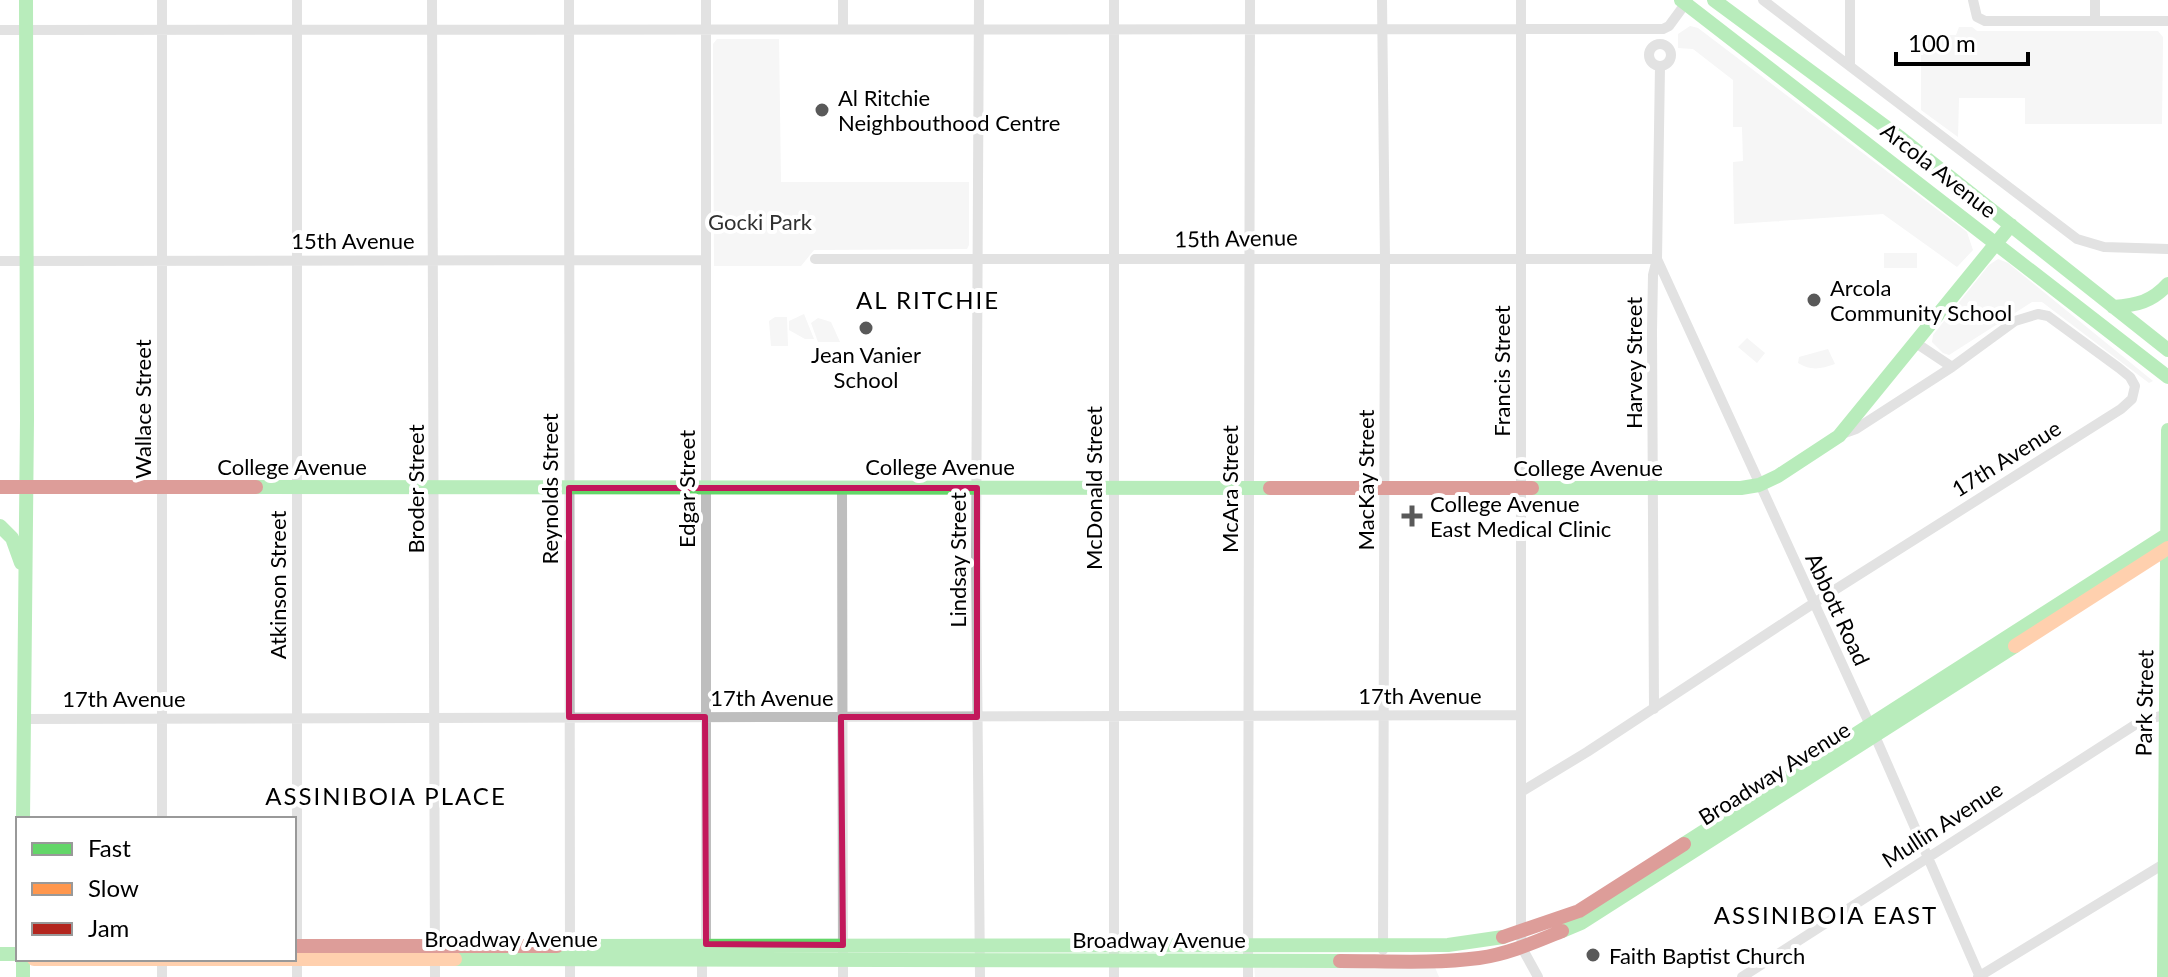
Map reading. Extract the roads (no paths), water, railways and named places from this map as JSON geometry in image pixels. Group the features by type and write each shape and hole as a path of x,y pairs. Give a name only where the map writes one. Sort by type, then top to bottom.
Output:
{"street":[{"path":"23,817 27,488 26,0"},
{"name":"Wallace Street","path":"162,0 162,817"},
{"name":"Atkinson Street","path":"297,0 297,977"},
{"name":"Broder Street","path":"432,0 435,977"},
{"name":"Reynolds Street","path":"569,0 570,977"},
{"name":"Edgar Street","path":"702,977 706,944 706,0"},
{"path":"843,0 843,28"},
{"name":"Lindsay Street","path":"979,0 977,717 980,977"},
{"name":"McDonald Street","path":"1114,0 1114,969"},
{"name":"McAra Street","path":"1248,977 1250,0"},
{"name":"MacKay Street","path":"1382,0 1385,259 1383,953"},
{"name":"Francis Street","path":"1521,0 1522,941"},
{"name":"Arcola Avenue","path":"1714,0 1902,139 2168,350"},
{"path":"1763,0 2077,239 2104,247 2168,249"},
{"path":"1850,0 1850,66"},
{"path":"2095,0 2095,21"},
{"path":"0,30 1663,29 1669,26 1685,1"},
{"name":"Arcola Avenue","path":"1685,1 2168,377"},
{"path":"1973,4 1977,17 1985,21 2168,21"},
{"name":"Harvey Street","path":"1654,709 1652,317 1653,275 1657,259 1660,66"},
{"name":"College Avenue","path":"1839,436 2011,225"},
{"name":"15th Avenue","path":"815,259 1657,259"},
{"name":"Abbott Road","path":"1657,259 1872,730 1979,977"},
{"name":"15th Avenue","path":"0,261 706,260"},
{"path":"2113,307 2142,305 2155,300 2168,284"},
{"name":"College Avenue","path":"0,487 1741,488 1759,485 1778,476 1839,436 1856,429 1952,367 2015,321 2038,314 2048,316 2095,351"},
{"path":"1916,343 1952,367"},
{"name":"17th Avenue","path":"1521,792 2121,409 2132,399 2135,386 2130,377 2095,351"},
{"name":"Park Street","path":"2164,977 2168,430"},
{"name":"College Avenue","path":"0,496 27,488"},
{"path":"842,488 843,977"},
{"path":"0,526 12,538 24,570"},
{"name":"Broadway Avenue","path":"296,950 435,953 570,952 706,944 1248,944 1480,958 1581,923 1872,730 2167,541"},
{"name":"Mullin Avenue","path":"1742,977 2141,721 2167,714"},
{"name":"17th Avenue","path":"23,719 1521,715"},
{"path":"1979,977 2166,862"},
{"path":"1522,941 1538,977"},
{"name":"Broadway Avenue","path":"570,952 702,961 980,961 1114,969 1383,953"}],"place":[{"name":"Al Ritchie Neighbouthood Centre","path":"822,110"},
{"name":"Arcola Community School","path":"1814,300"},
{"name":"Jean Vanier School","path":"866,328"},
{"name":"College Avenue East Medical Clinic","path":"1412,516"},
{"name":"Faith Baptist Church","path":"1593,955"}],"district":[{"name":"AL RITCHIE","path":"928,299"},
{"name":"ASSINIBOIA PLACE","path":"386,795"},
{"name":"ASSINIBOIA EAST","path":"1826,914"}],"park label":[{"name":"Gocki Park","path":"760,221"}]}
